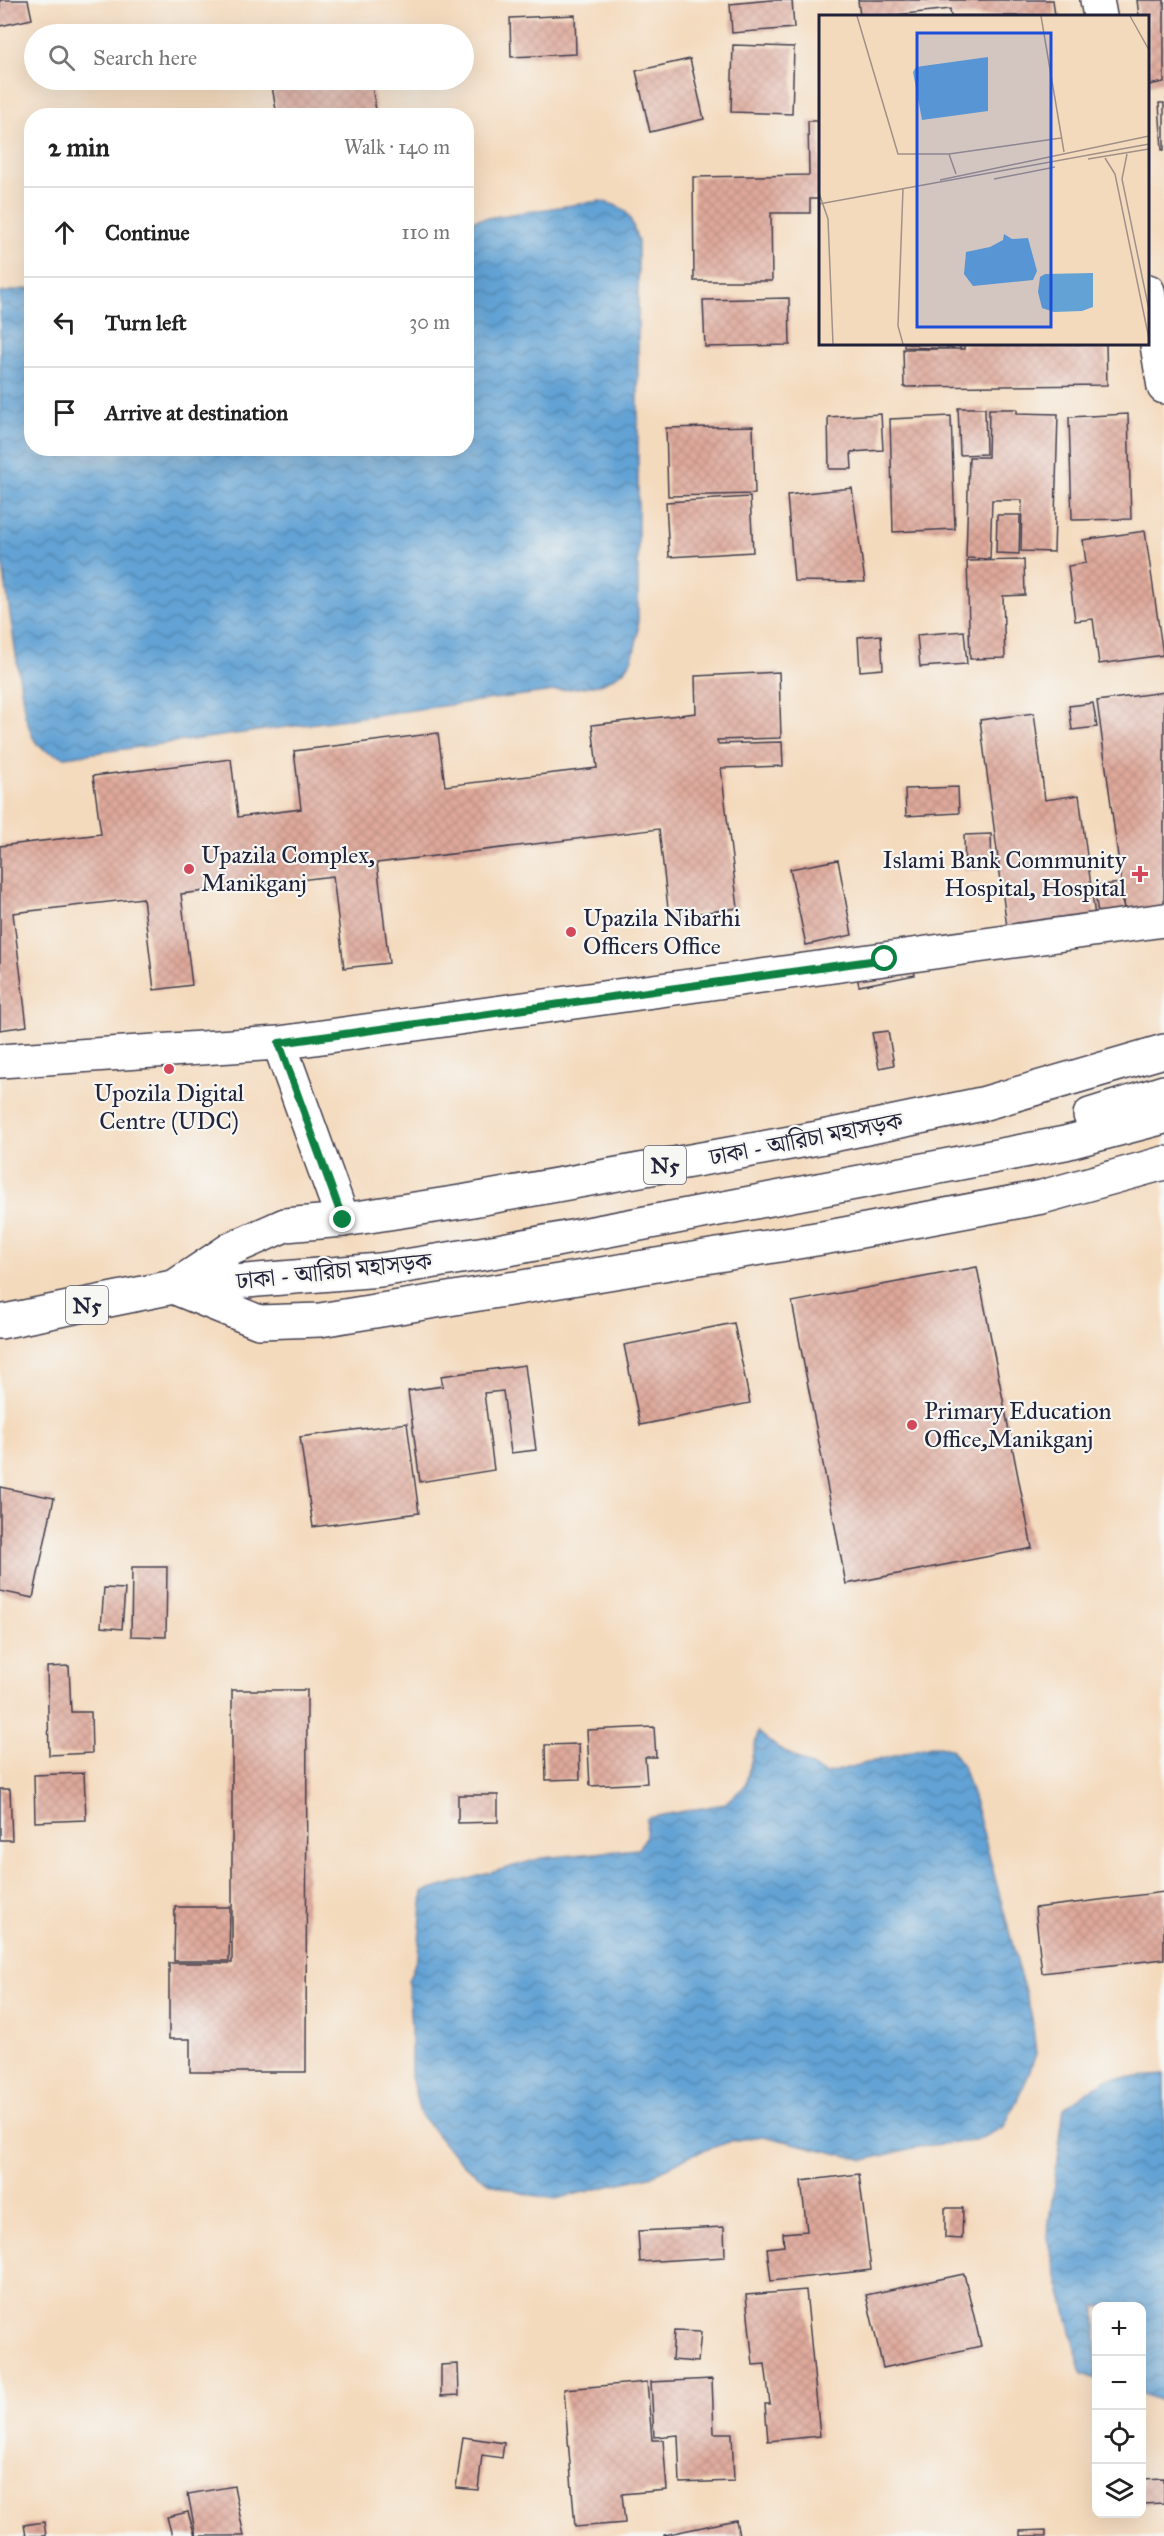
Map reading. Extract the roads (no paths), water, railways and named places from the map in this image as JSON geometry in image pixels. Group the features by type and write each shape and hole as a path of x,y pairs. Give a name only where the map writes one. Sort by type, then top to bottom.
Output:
{"main road":[{"path":"1097,0 1100,15"},
{"path":"1149,297 1164,387"},
{"path":"0,1062 279,1043 1164,920"},
{"path":"279,1043 343,1220"},
{"name":"ঢাকা - আরিচা মহাসড়ক","path":"173,1287 231,1249 285,1225 343,1220 467,1201 818,1138 982,1104 1164,1051"},
{"name":"N5","path":"962,1163 1057,1125 1164,1092"},
{"name":"ঢাকা - আরিচা মহাসড়ক","path":"0,1322 173,1287 380,1270 498,1251 1065,1143 1164,1118"},
{"name":"ঢাকা - আরিচা মহাসড়ক","path":"173,1287 259,1322 320,1320 834,1236 1019,1202 1164,1163"}],"water":[{"path":"599,201 622,209 627,213 633,225 638,242 638,633 631,661 623,672 598,685 65,757 41,748 31,733 25,715 0,547 0,293 24,289 24,456 474,456 474,220"},
{"path":"758,1732 777,1747 825,1774 931,1746 951,1749 963,1766 977,1810 1032,2018 1036,2054 1004,2127 975,2141 921,2146 865,2160 763,2136 731,2141 688,2156 654,2175 556,2199 526,2194 491,2184 466,2167 420,2114 411,2076 408,1981 418,1955 423,1892 542,1858 638,1849 646,1835 647,1818 724,1804 745,1786"},
{"path":"1164,2075 1164,2402 1146,2395 1146,2302 1092,2302 1092,2378 1082,2374 1047,2238 1064,2108 1107,2079"}],"place":[{"name":"Upazila Complex, Manikganj","path":"189,869"},
{"name":"Islami Bank Community Hospital, Hospital","path":"1140,874"},
{"name":"Upazila Nibarhi Officers Office","path":"571,932"},
{"name":"Upozila Digital Centre (UDC)","path":"169,1069"},
{"name":"Primary Education Office,Manikganj","path":"912,1425"}]}
